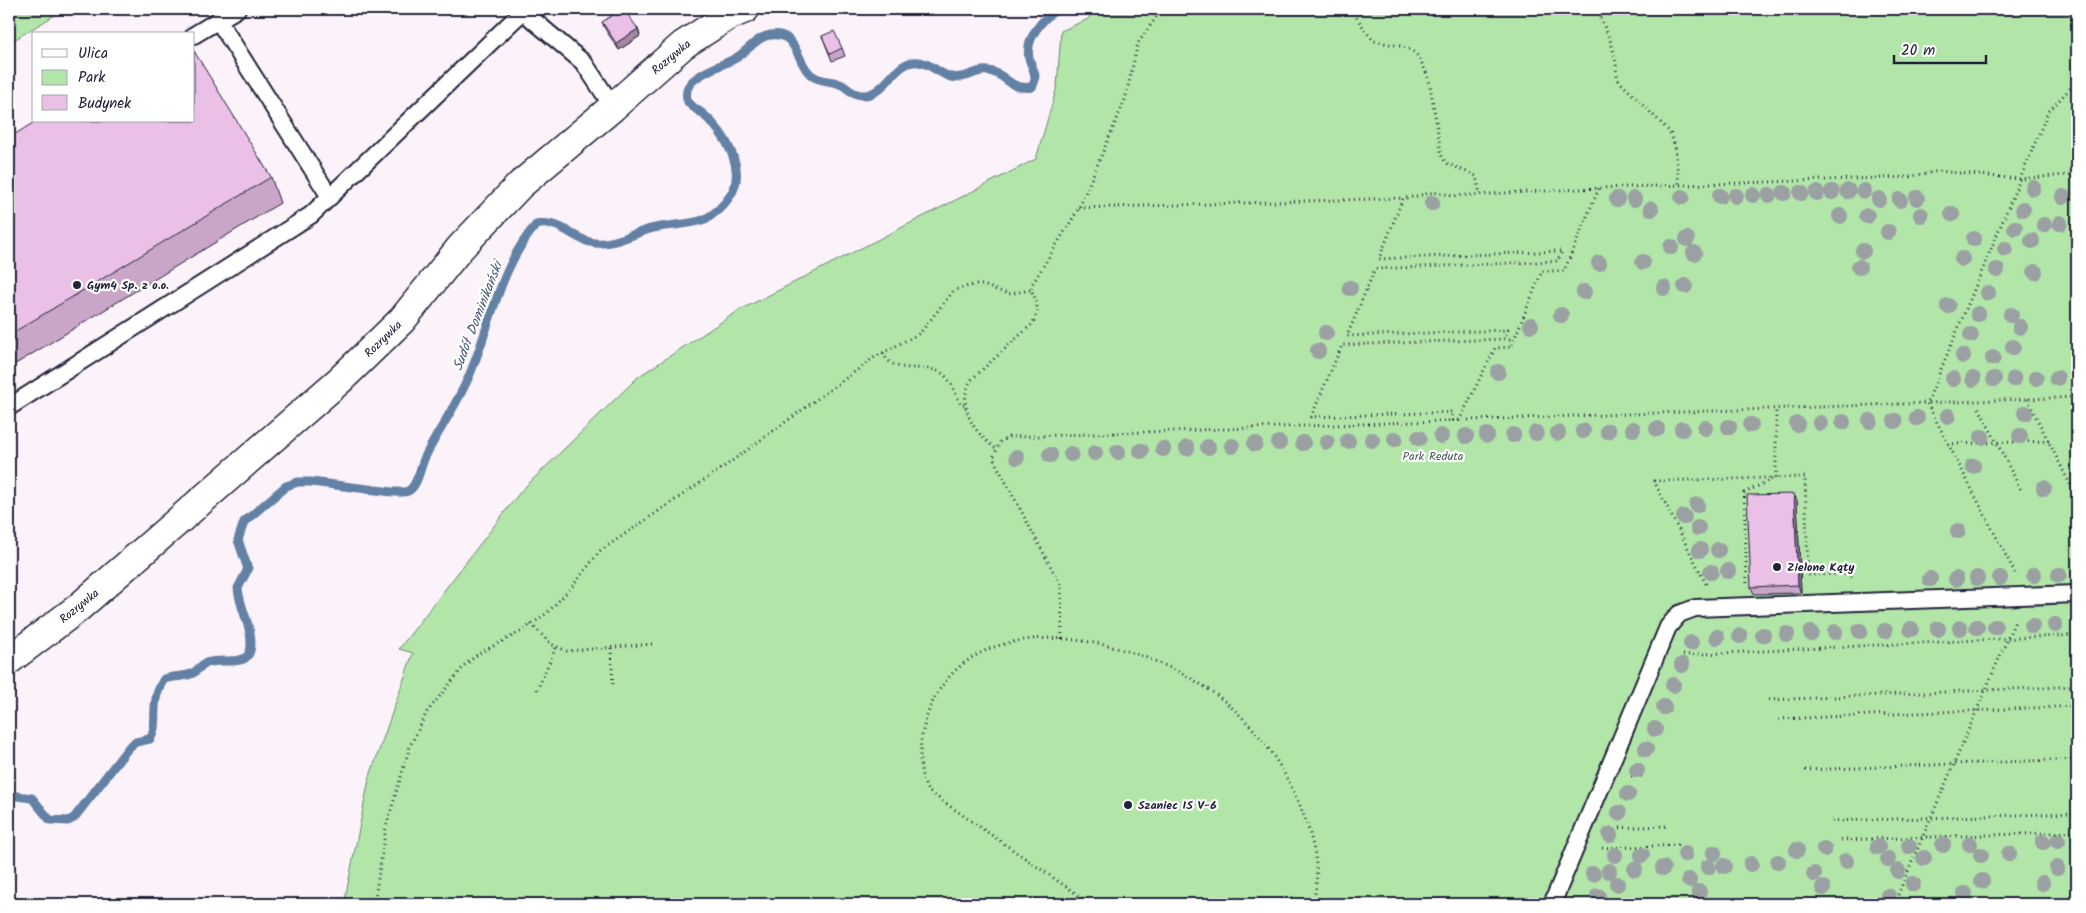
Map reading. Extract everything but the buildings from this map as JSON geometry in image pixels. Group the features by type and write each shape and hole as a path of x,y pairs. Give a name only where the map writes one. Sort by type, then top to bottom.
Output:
{"street":[{"name":"Rozrywka","path":"9,660 78,608 340,380 402,320 460,248 520,185 683,45 728,16 745,9"}],"lane":[{"path":"195,34 237,9"},
{"path":"9,407 311,215 521,10 584,63 613,107"},
{"path":"218,20 330,197"},
{"path":"1552,904 1655,656 1668,627 1679,614 1695,608 2077,594"}],"path":[{"path":"1110,9 1119,9"},
{"path":"374,904 379,863 395,792 410,746 427,712 447,685 478,654 531,624 558,602 600,551 883,353 920,333 954,290 973,285 983,285 1008,294 1031,290 1079,208 1125,100 1138,43 1162,9"},
{"path":"1351,9 1374,41 1400,46 1411,50 1419,57 1429,79 1442,157 1446,163 1476,176 1480,194"},
{"path":"1596,9 1616,60 1616,76 1670,132 1675,146 1680,185"},
{"path":"2025,596 1927,403 2048,112 2077,81"},
{"path":"1079,208 1403,198 1416,197 1424,192 1441,192 1452,196 1599,188 1907,177 1939,171 2019,179 2077,174"},
{"path":"1459,420 1495,348 1511,347 1542,271 1564,271 1599,188"},
{"path":"1403,198 1379,259 1562,251 1558,261"},
{"path":"1504,339 1508,330 1347,336 1375,269 1567,262"},
{"path":"995,448 981,438 965,404 966,392 971,380 1032,325 1038,308 1031,290"},
{"path":"1452,421 1452,412 1311,417 1342,345 1514,339"},
{"path":"883,353 894,365 932,370 942,374 950,383 961,404 965,404"},
{"path":"1062,639 1061,586 993,458 995,448 1000,442 1010,437 2077,397"},
{"path":"2027,399 2073,490"},
{"path":"1979,408 2022,492"},
{"path":"1776,409 1776,477"},
{"path":"1948,444 2049,441"},
{"path":"1747,588 1744,493 1776,477"},
{"path":"1717,608 1654,480 1805,477 1808,575 1851,574"},
{"path":"1894,904 2017,617"},
{"path":"531,624 556,648 567,651 653,644"},
{"path":"1655,656 2077,635"},
{"path":"1091,904 928,791 922,772 922,738 925,720 944,684 963,666 982,653 1007,644 1062,639 1110,645 1142,654 1198,682 1244,718 1261,737 1298,798 1308,827 1316,866 1312,904"},
{"path":"537,690 556,648"},
{"path":"612,648 613,687"},
{"path":"1769,700 2077,686"},
{"path":"1779,719 2077,706"},
{"path":"1805,770 2077,759"},
{"path":"1832,821 2077,813"},
{"path":"1584,829 1669,826"},
{"path":"1841,840 2077,832"},
{"path":"1576,848 1678,845"}],"green space":[{"path":"9,9 65,9 9,43"},
{"name":"Park Reduta","path":"1096,9 2077,9 2077,904 344,904 369,779 413,653 399,649 521,491 638,377 738,311 1036,159 1057,87 1061,31 1088,19"}],"waterway":[{"name":"Sudół Dominikański","path":"9,795 32,798 50,820 68,821 74,818 129,747 136,742 150,739 154,727 156,697 164,679 191,674 206,663 238,660 245,658 249,654 251,645 250,633 238,588 248,569 238,540 244,522 286,486 298,482 311,482 392,492 405,492 411,489 425,457 470,374 497,296 513,259 536,225 553,225 587,241 602,243 616,241 657,227 699,221 709,217 722,206 730,196 735,185 735,163 726,141 719,131 688,102 687,89 696,79 708,71 737,58 761,38 778,35 792,43 805,68 811,75 819,79 841,84 857,94 866,95 873,93 899,69 913,62 923,63 951,77 957,78 988,71 999,74 1012,84 1024,88 1032,87 1035,76 1028,51 1032,37 1040,24 1057,9"}],"place":[{"name":"Gym4 Sp. z o.o.","path":"77,285"},
{"name":"Zielone Kąty","path":"1777,567"},
{"name":"Szaniec IS V-6","path":"1128,805"}]}
